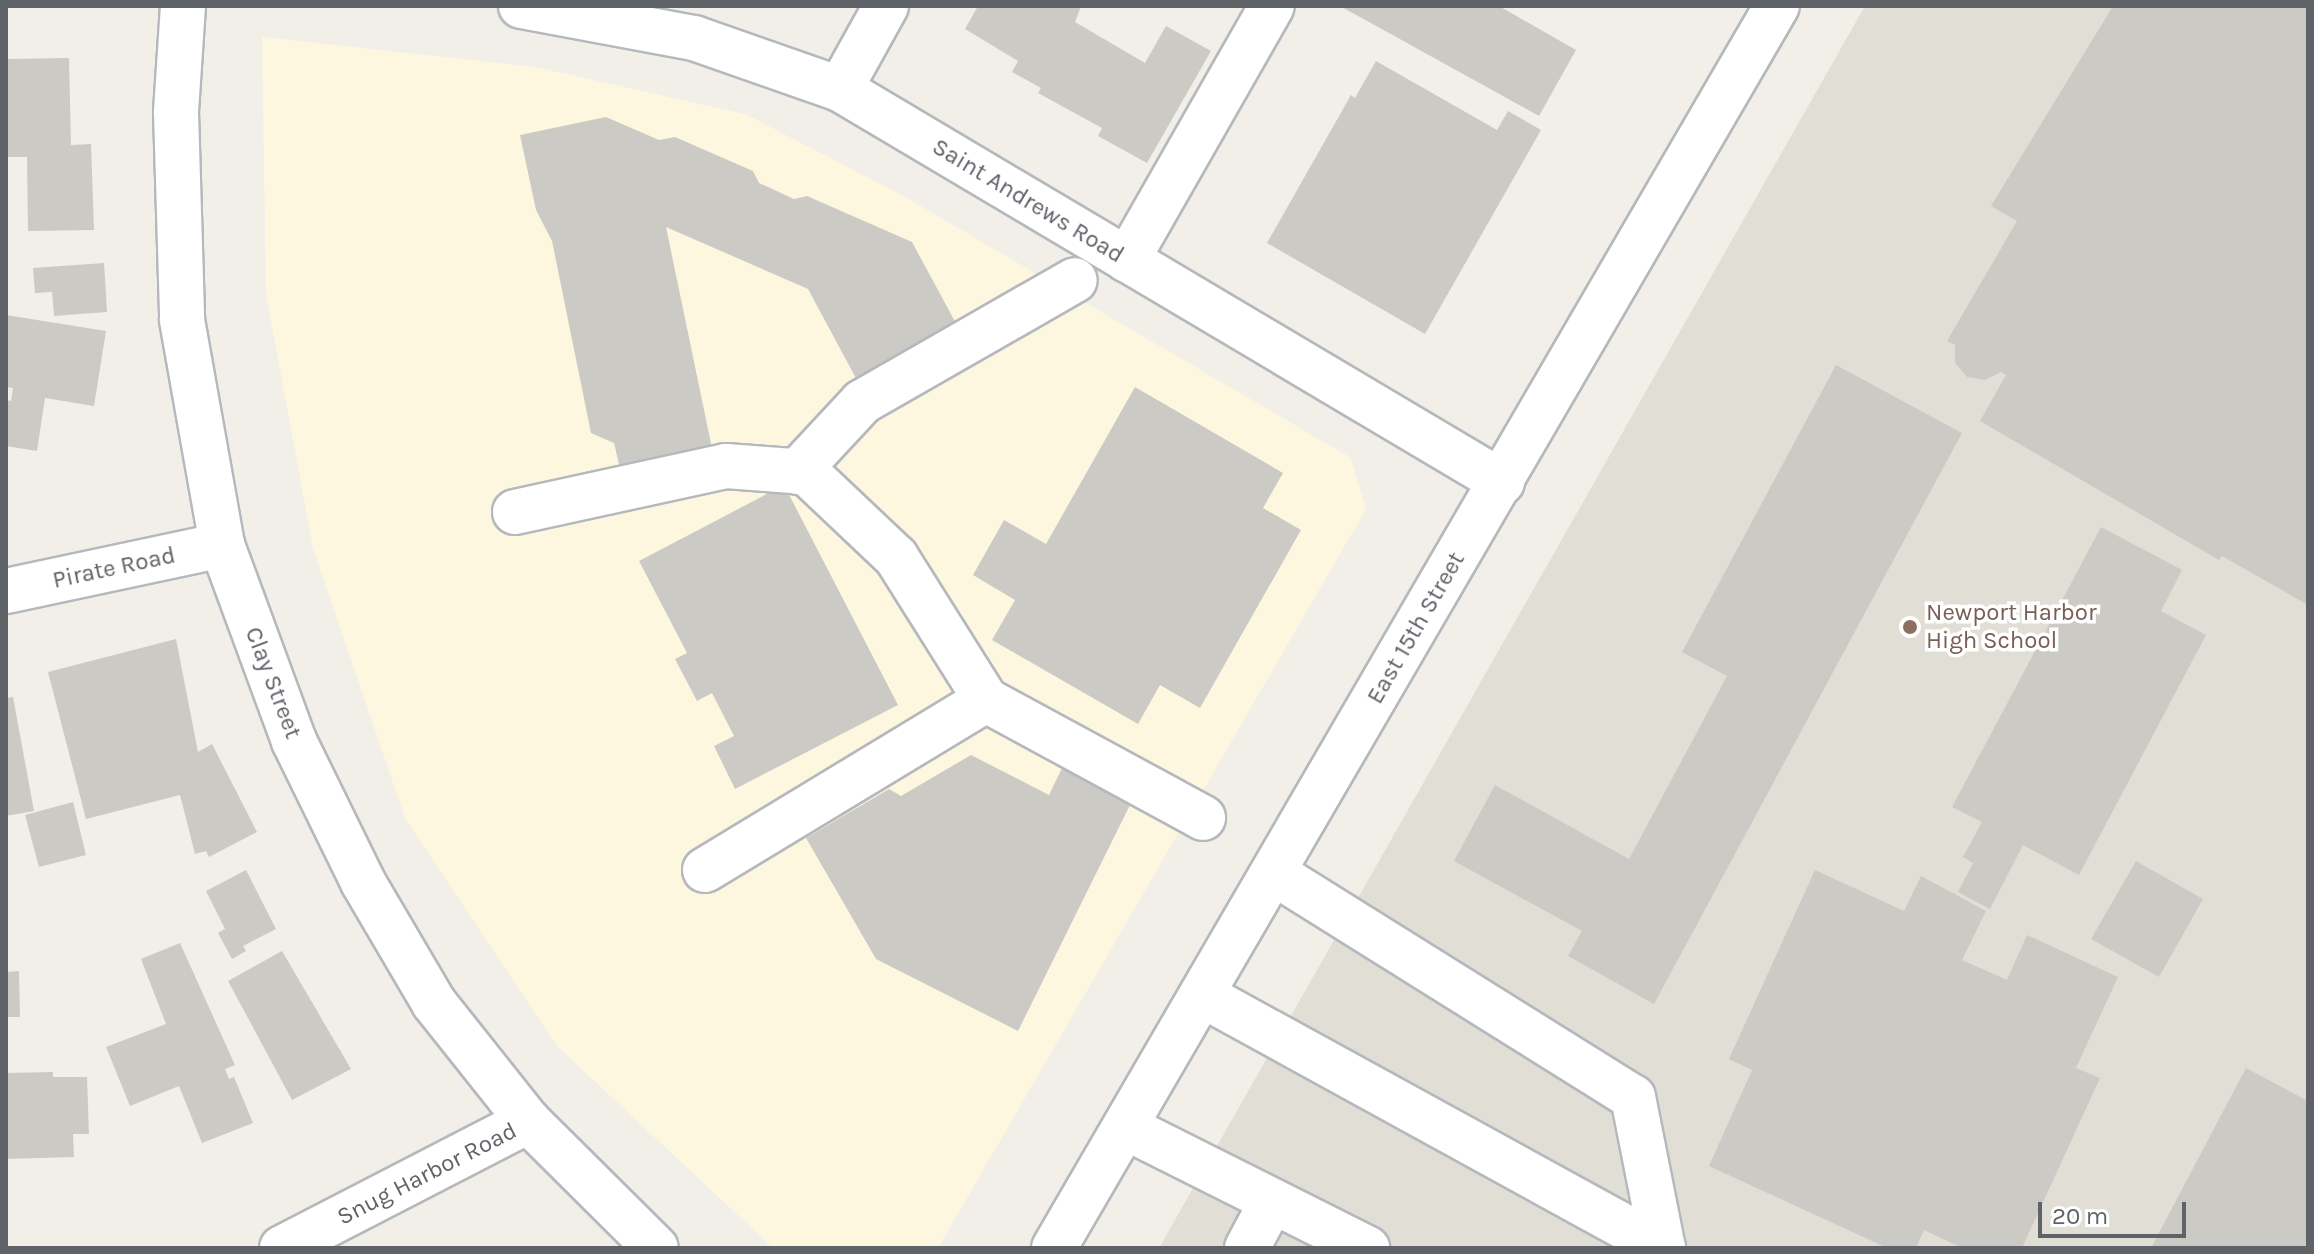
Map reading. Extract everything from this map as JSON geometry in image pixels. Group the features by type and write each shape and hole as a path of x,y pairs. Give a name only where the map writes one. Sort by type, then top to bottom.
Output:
{"street":[{"name":"Clay Street","path":"183,6 176,112 182,320 222,545 294,741 363,882 434,1003 528,1121 656,1248"},
{"path":"840,89 886,6"},
{"path":"1127,260 1272,6"},
{"name":"East 15th Street","path":"1054,1248 1777,6"},
{"name":"Saint Andrews Road","path":"541,7 694,38 840,89 1502,482"},
{"path":"797,472 862,402 1075,280"},
{"path":"515,512 726,466 806,472 896,557 986,700 1203,818"},
{"name":"Pirate Road","path":"6,591 222,545"},
{"path":"705,870 986,700"},
{"path":"1202,995 1600,1232 1663,1248 1633,1097 1274,873"},
{"name":"Snug Harbor Road","path":"282,1248 528,1121"},
{"path":"1125,1127 1367,1248"},
{"path":"1247,1248 1272,1201"}],"shaded area":[{"name":"Newport Harbor High School","path":"1865,6 2308,6 2308,1248 1159,1248"},
{"path":"262,37 535,67 745,114 900,194 1351,458 1366,509 938,1248 773,1248 558,1047 405,818 313,548 266,294"}],"building":[{"path":"978,6 1081,6 1075,22 1145,63 1166,26 1211,51 1147,163 1098,136 1102,128 1038,93 1041,88 1012,72 1018,61 965,29"},
{"path":"1340,6 1499,6 1576,50 1539,116"},
{"path":"2113,6 2308,6 2308,605 2222,556 2219,560 1980,421 2006,375 2001,372 1985,380 1967,377 1955,363 1955,345 1947,341 2017,221 1991,206"},
{"path":"69,58 71,145 91,144 94,230 28,231 27,157 6,157 6,66 8,59"},
{"path":"1376,61 1497,130 1508,111 1541,130 1425,334 1267,243 1351,95 1355,98"},
{"path":"606,117 659,140 675,137 753,171 759,183 794,199 807,196 912,242 958,327 858,382 808,289 666,227 713,453 622,477 614,443 591,433 552,241 536,210 520,135"},
{"path":"104,263 107,312 54,316 52,292 35,293 33,268"},
{"path":"6,315 106,331 94,406 45,398 37,451 6,446 6,400 11,401 13,388 6,387"},
{"path":"1836,365 1962,433 1654,1004 1568,956 1582,931 1454,861 1495,785 1629,859 1727,676 1682,652"},
{"path":"1135,387 1283,473 1263,508 1301,530 1200,708 1160,685 1138,724 992,640 1015,600 973,575 1004,520 1046,544"},
{"path":"784,485 898,705 735,789 714,746 734,736 712,693 697,701 675,659 687,653 639,561"},
{"path":"2101,527 2182,570 2161,611 2206,635 2079,875 2023,845 1990,909 1958,892 1973,863 1963,857 1982,822 1952,807"},
{"path":"176,639 198,752 212,744 257,832 209,857 206,851 195,854 180,795 86,819 48,672"},
{"path":"13,697 34,811 6,816 6,698"},
{"path":"971,755 1049,795 1063,766 1132,801 1018,1031 876,959 806,838 889,789 901,796"},
{"path":"73,802 86,855 39,867 25,815"},
{"path":"2136,861 2203,899 2159,977 2091,939"},
{"path":"246,870 276,929 243,946 246,951 232,959 218,933 225,929 206,891"},
{"path":"1815,870 1904,911 1921,876 1986,911 1962,960 2007,980 2027,935 2118,977 2076,1068 2100,1078 2022,1248 1962,1248 1924,1230 1916,1248 1887,1248 1709,1166 1752,1070 1729,1059"},
{"path":"180,943 235,1065 225,1069 229,1079 234,1077 253,1123 202,1143 179,1086 130,1106 106,1047 166,1024 141,959"},
{"path":"282,951 351,1069 292,1100 228,981"},
{"path":"19,971 20,1017 6,1017 6,972"},
{"path":"2246,1068 2308,1101 2308,1248 2151,1248"},
{"path":"53,1072 53,1077 87,1077 89,1134 73,1134 74,1157 6,1159 6,1073"}],"place":[{"name":"Newport Harbor High School","path":"1910,627"}]}
